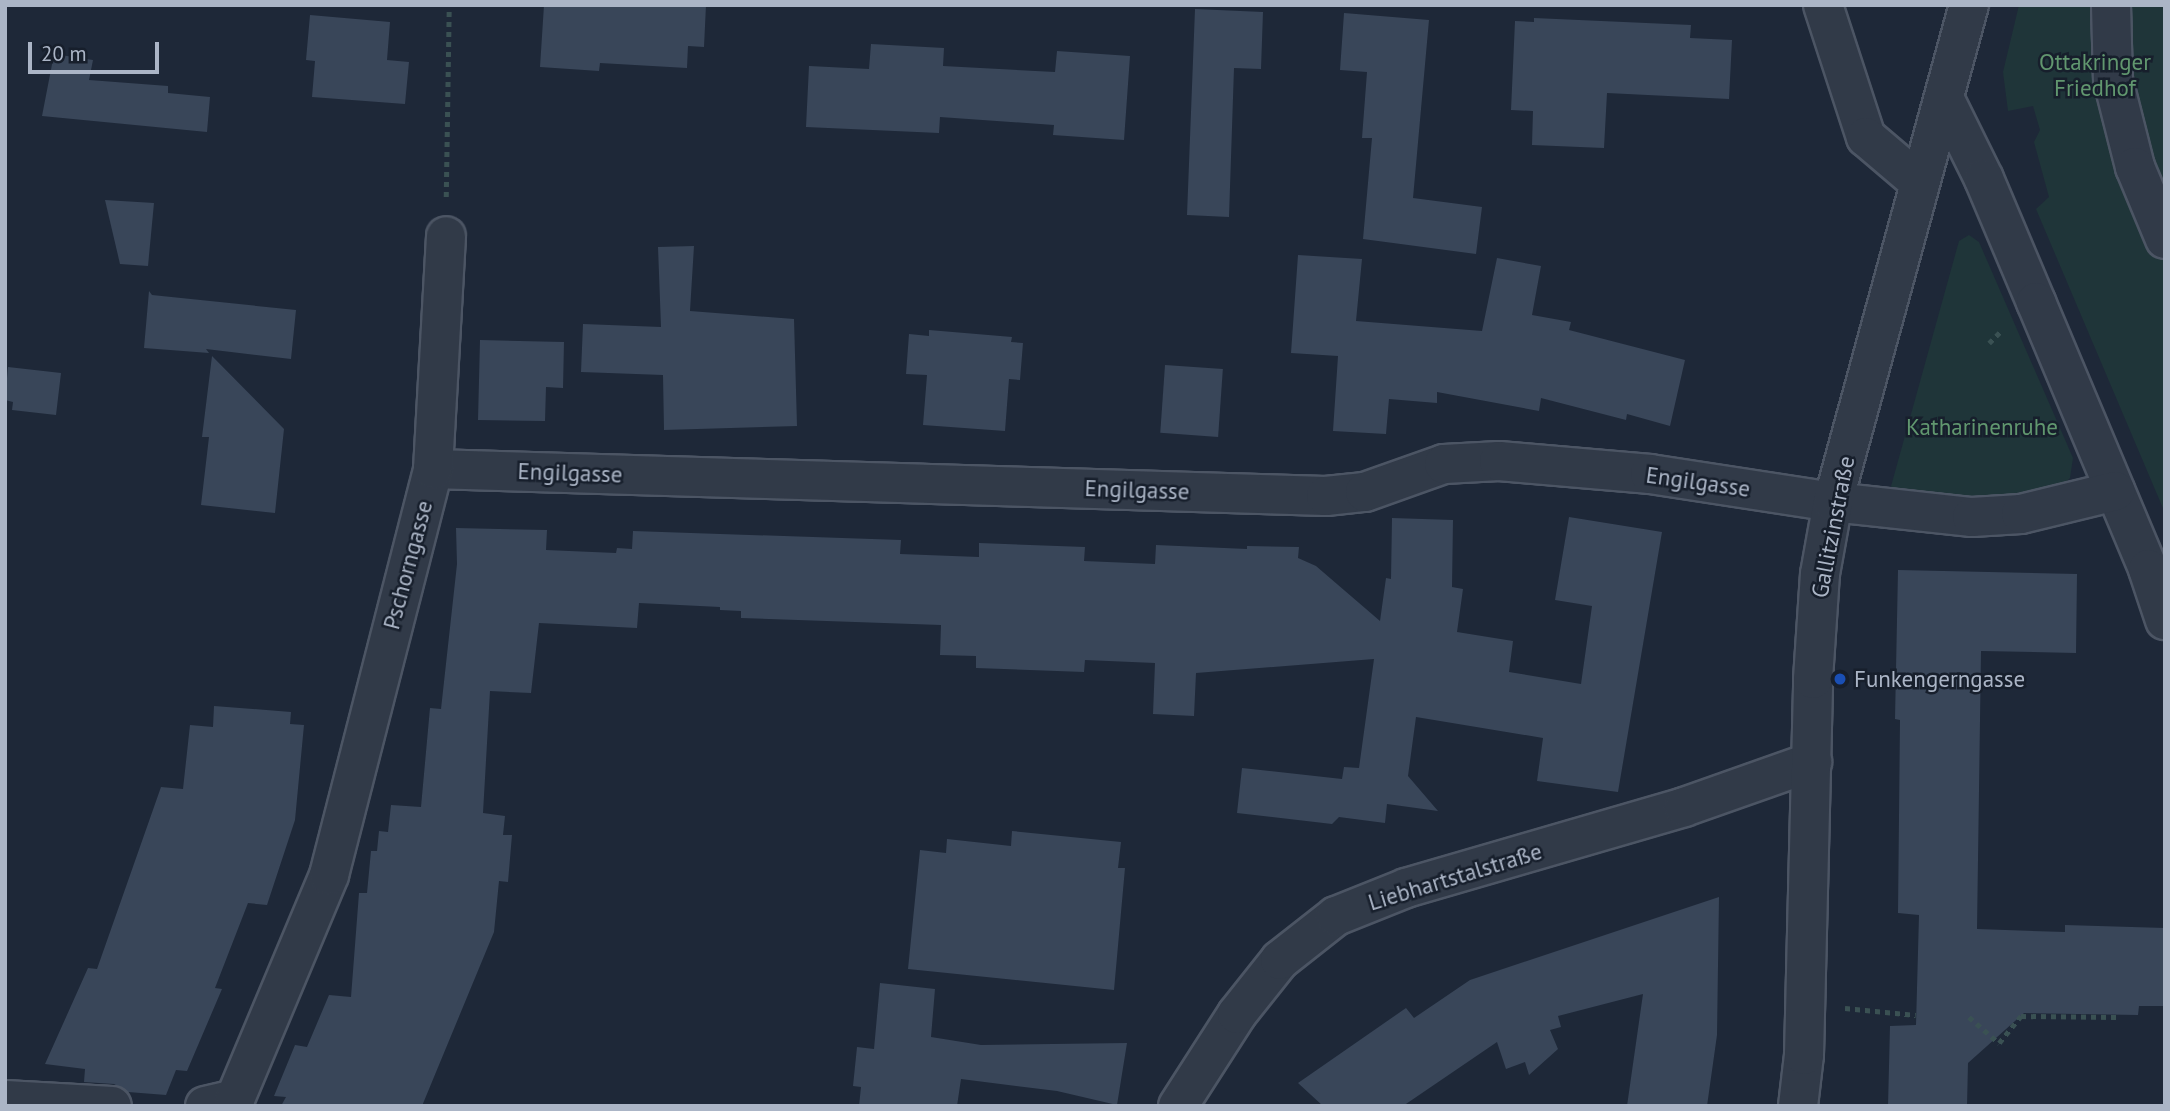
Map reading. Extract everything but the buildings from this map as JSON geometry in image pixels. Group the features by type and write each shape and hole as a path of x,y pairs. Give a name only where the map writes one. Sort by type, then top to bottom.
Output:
{"street":[{"path":"1823,5 1866,137 1920,183"},
{"name":"Gallitzinstraße","path":"1798,1106 1806,1004 1820,573 1833,502 1969,5"},
{"path":"2110,5 2113,80 2135,167 2165,239"},
{"path":"1944,97 1984,179 2115,491 2165,620"},
{"name":"Pschorngasse","path":"220,1103 329,875 433,469 446,236"},
{"name":"Engilgasse","path":"433,469 1326,496 1365,492 1444,464 1499,461 1650,474 1833,502"},
{"path":"1833,502 1962,517 1994,517 2058,507 2115,491"},
{"name":"Liebhartstalstraße","path":"1178,1106 1237,1014 1280,960 1336,916 1406,888 1684,807 1812,762"},
{"path":"5,1100 112,1106"}],"path":[{"path":"446,236 449,5"},
{"path":"1989,343 2009,323"},
{"path":"1806,1004 1916,1016"},
{"path":"1969,1017 1999,1043 2021,1016 2116,1017"}],"green space":[{"name":"Ottakringer Friedhof","path":"2019,5 2165,5 2165,513 2036,209 2049,197 2034,142 2040,130 2033,106 2008,111 2003,72"},
{"name":"Katharinenruhe","path":"1969,235 1979,242 2073,458 2070,478 2057,490 1968,501 1890,490 1959,241"}],"place":[{"name":"Funkengerngasse","path":"1840,679"}]}
